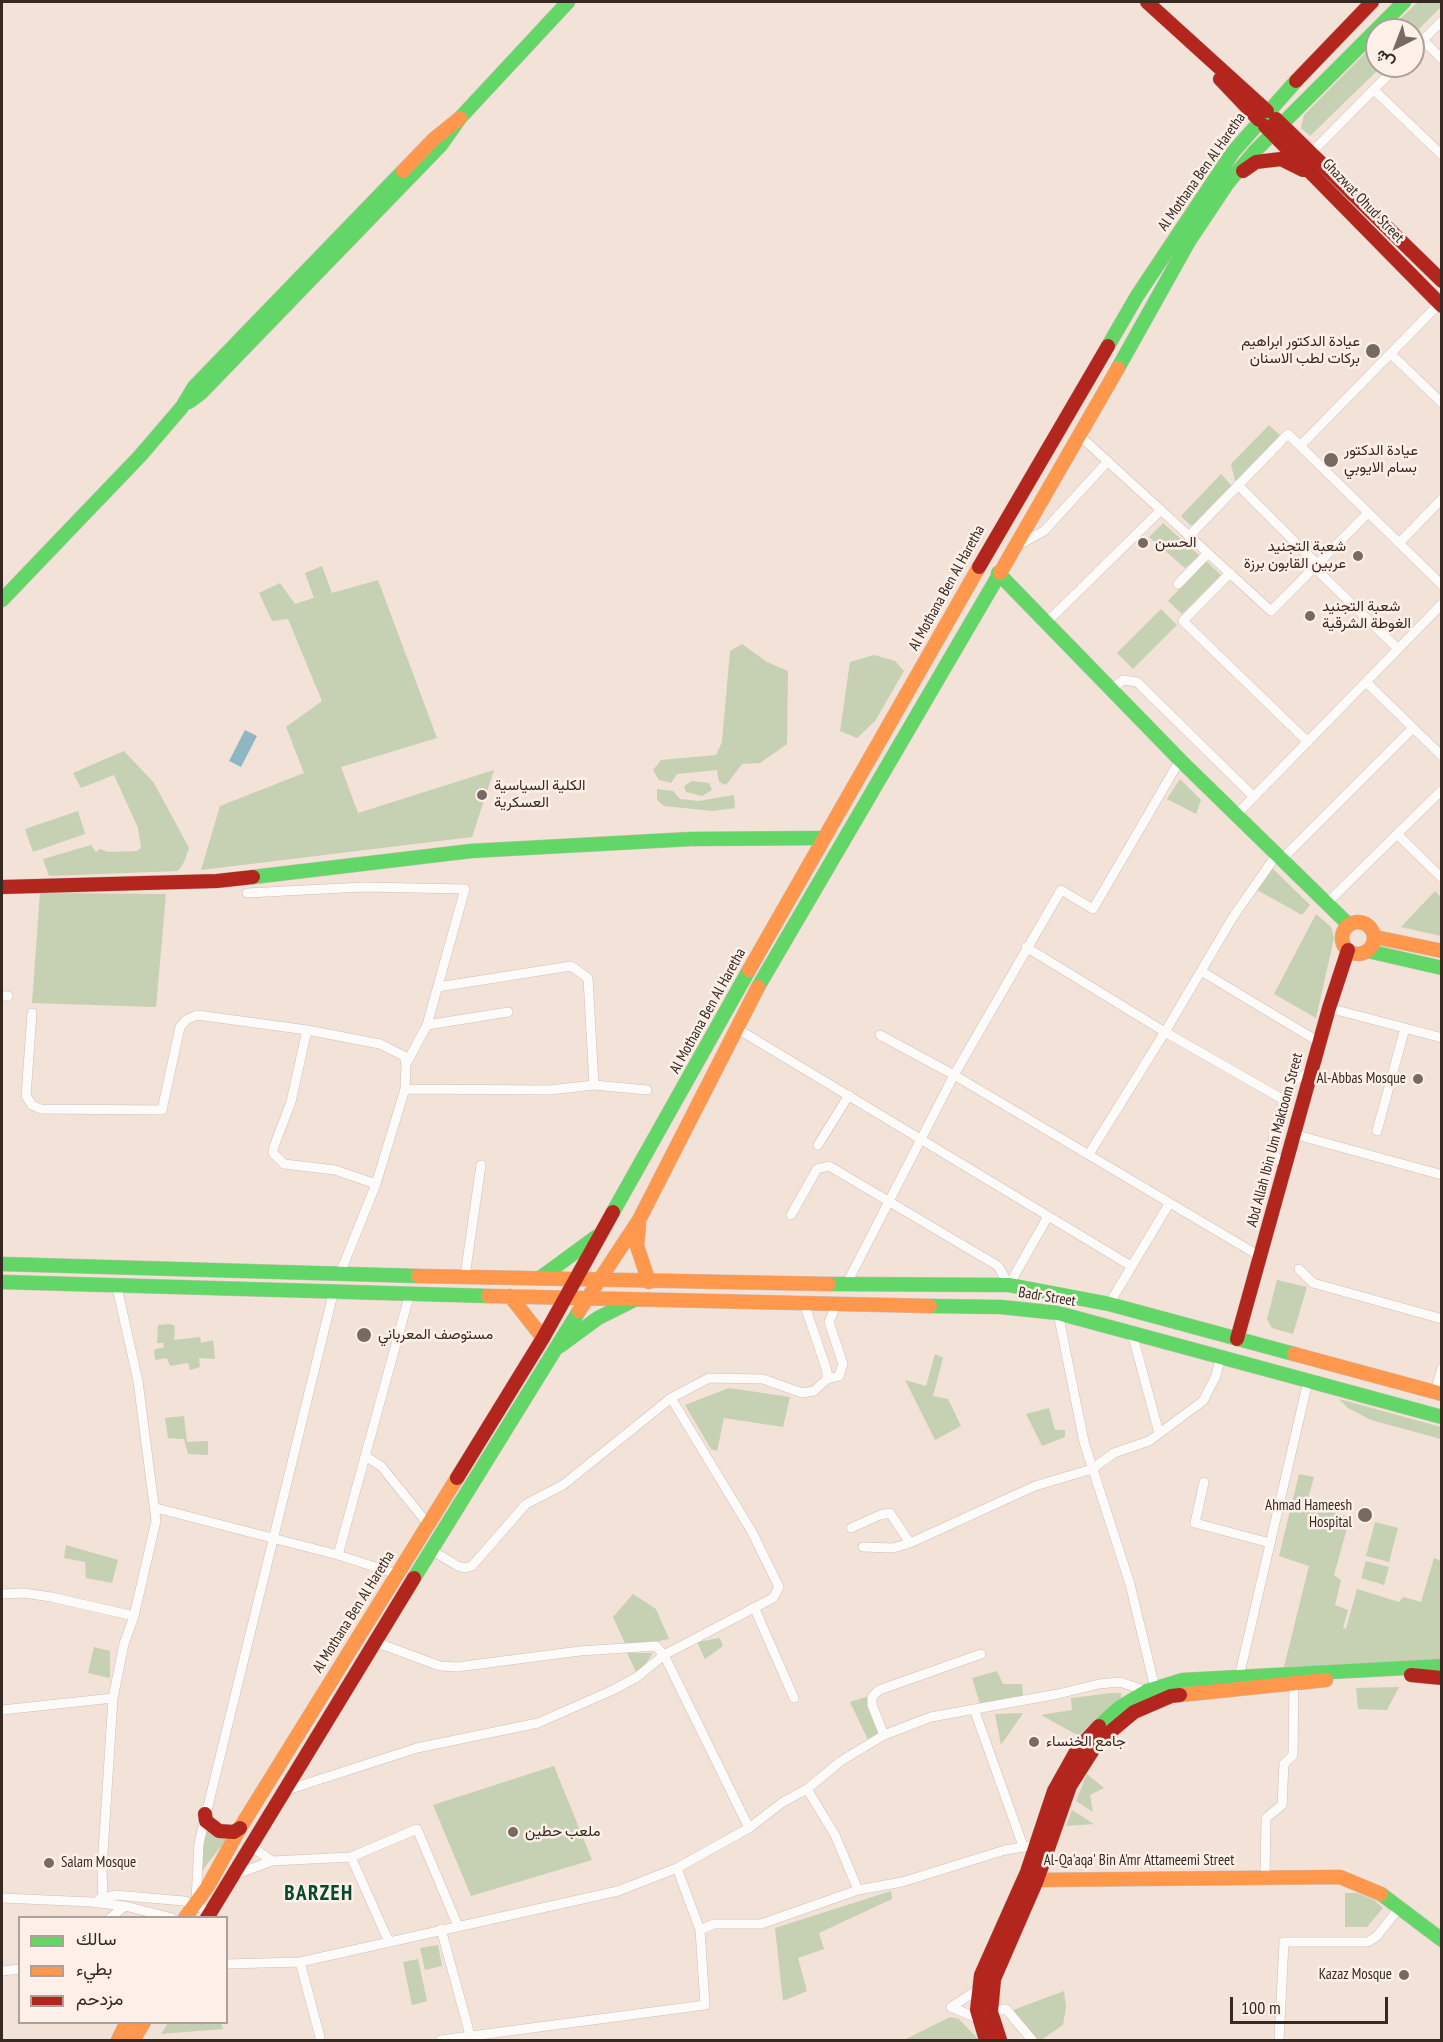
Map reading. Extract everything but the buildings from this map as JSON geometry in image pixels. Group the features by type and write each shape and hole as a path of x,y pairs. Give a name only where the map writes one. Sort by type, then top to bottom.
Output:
{"main road":[{"path":"2,600 140,456 182,407 194,387 434,139 460,118 568,2"},
{"name":"Ghazwat Ohud Street","path":"1147,2 1277,129 1321,181 1440,305"},
{"name":"Al Mothana Ben Al Haretha","path":"186,1916 196,1905 240,1828 543,1338 994,537 1137,296 1233,152 1263,115 1372,2"},
{"name":"Al Mothana Ben Al Haretha","path":"209,1915 553,1351 639,1220 736,1028 840,841 1080,436 1189,242 1227,184 1277,129 1404,2"},
{"name":"Ghazwat Ohud Street","path":"1277,129 1312,153 1442,281"},
{"path":"1227,184 1256,162 1267,159 1281,159 1321,181"},
{"path":"998,573 1180,760 1349,925"},
{"path":"2,887 208,882 471,851 691,839 823,838"},
{"path":"1442,951 1375,937 1368,924 1358,922 1349,925 1342,937 1348,950 1358,954 1368,951 1442,968"},
{"path":"1368,951 1375,937"},
{"name":"Abd Allah Ibin Um Maktoom Street","path":"1237,1339 1310,1073 1348,950"},
{"path":"639,1220 636,1246 649,1282"},
{"path":"540,1278 605,1229"},
{"name":"Badr Street","path":"2,1264 341,1271 649,1282 848,1281 1009,1284 1109,1304 1438,1393"},
{"path":"334,1290 341,1271"},
{"name":"Badr Street","path":"2,1282 116,1283 567,1296 634,1300 1001,1307 1058,1313 1442,1417"},
{"path":"682,1300 683,1282"},
{"path":"510,1296 543,1338"},
{"path":"553,1351 598,1318 634,1300"},
{"name":"Al-Qa'aqa' Bin A'mr Attameemi Street","path":"1032,1876 1030,1846 1054,1791 1077,1750 1119,1708 1151,1689 1183,1680 1442,1666"},
{"name":"Al-Qa'aqa' Bin A'mr Attameemi Street","path":"1032,1876 1076,1774 1094,1747 1116,1725 1143,1707 1171,1696 1294,1683 1416,1675 1442,1678"},
{"path":"206,1814 206,1821 219,1831 234,1832 240,1828"},
{"path":"986,2040 985,1987 1032,1876"},
{"name":"Al-Qa'aqa' Bin A'mr Attameemi Street","path":"1032,1876 1342,1877 1370,1887 1442,1940"},
{"path":"987,2017 1000,2040"},
{"path":"118,2040 126,2024"},
{"path":"133,2040 143,2024"}],"street":[{"path":"1425,38 1442,21"},
{"path":"1425,42 1442,59"},
{"path":"1312,153 1386,78"},
{"path":"1374,90 1442,155"},
{"path":"1300,446 1440,305"},
{"path":"1390,354 1442,403"},
{"path":"1189,536 1288,434 1442,585"},
{"path":"1080,436 1271,612 1368,513"},
{"path":"1013,548 1044,531 1108,461"},
{"path":"1239,485 1317,564 1321,574 1398,649"},
{"path":"1399,543 1442,499"},
{"path":"1047,622 1161,510"},
{"path":"1178,584 1208,553"},
{"path":"1230,573 1183,621 1308,742"},
{"path":"1236,815 1442,604"},
{"path":"1112,689 1123,680 1137,682 1254,797"},
{"path":"1366,682 1442,756"},
{"path":"1089,1154 1233,917 1279,857 1413,728"},
{"path":"848,1281 954,1075 1061,890 1093,909 1180,760"},
{"path":"1327,903 1442,790"},
{"path":"1398,834 1442,878"},
{"path":"247,893 363,887 465,889 427,1025 406,1064"},
{"path":"1026,947 1165,1032 1284,1100"},
{"path":"438,987 572,966 588,978 594,1085"},
{"path":"1201,971 1319,1042"},
{"path":"1329,1008 1442,1038"},
{"path":"427,1025 508,1012"},
{"path":"33,1013 26,1096 32,1105 41,1109 162,1110 180,1027 191,1016 197,1015 307,1030 380,1044 404,1056 405,1089 376,1184 341,1271"},
{"path":"736,1028 1047,1218 1131,1266"},
{"path":"1377,1131 1405,1028"},
{"path":"307,1030 291,1102 273,1153 284,1164 335,1170 376,1184"},
{"path":"880,1035 954,1075 1261,1257"},
{"path":"1285,1166 1272,1153 1274,1132 1293,1080 1310,1073"},
{"path":"405,1089 550,1090 594,1085 647,1090"},
{"path":"818,1145 849,1095"},
{"path":"1293,1134 1442,1175"},
{"path":"465,1276 481,1165"},
{"path":"791,1215 817,1169 829,1166 998,1266 1009,1284 1047,1218"},
{"path":"1109,1304 1169,1204"},
{"path":"1299,1269 1313,1284 1442,1319"},
{"path":"102,1901 113,1698 124,1644 134,1616 156,1521 138,1381 116,1283"},
{"path":"196,1905 199,1843 318,1364 334,1290"},
{"path":"338,1555 410,1293"},
{"path":"804,1303 827,1371 827,1379"},
{"path":"431,1550 458,1566 465,1568 472,1566 526,1504 563,1485 671,1398 709,1378 764,1379 802,1393 814,1391 827,1379 839,1376 843,1364 829,1322 837,1303"},
{"path":"228,1964 300,1962 618,1891 676,1868 749,1828 783,1802 807,1789 841,1761 884,1735 931,1717 1099,1683 1120,1682 1151,1689 1130,1584 1083,1442 1058,1313"},
{"path":"1132,1333 1159,1433"},
{"path":"863,1547 893,1548 910,1543 1035,1486 1092,1468 1114,1453 1140,1445 1203,1401 1216,1376 1220,1358"},
{"path":"1438,1393 1442,1368"},
{"path":"1239,1677 1308,1381"},
{"path":"284,1791 417,1748 538,1723 613,1690 637,1677 664,1655 773,1598 779,1587 752,1532 671,1398"},
{"path":"365,1456 381,1466 428,1524"},
{"path":"1204,1482 1195,1523 1270,1543"},
{"path":"156,1508 338,1555 397,1574"},
{"path":"851,1528 890,1513 910,1543"},
{"path":"2,1594 24,1593 51,1597 134,1616"},
{"path":"754,1607 794,1698"},
{"path":"375,1642 440,1666 457,1667 580,1651 656,1646 664,1655 749,1828"},
{"path":"884,1735 872,1705 872,1697 879,1690 981,1654"},
{"path":"1265,1877 1266,1818 1282,1805 1284,1766 1293,1753 1294,1683"},
{"path":"2,1710 113,1698"},
{"path":"700,1930 714,1924 761,1924 858,1890 902,1882 1030,1846 974,1709"},
{"path":"807,1789 835,1835 858,1890"},
{"path":"233,1875 272,1861 351,1857 417,1829 458,1926"},
{"path":"251,1845 272,1861"},
{"path":"351,1857 389,1942"},
{"path":"441,2040 705,2005 700,1930 676,1868"},
{"path":"102,1901 115,1895 174,1900 196,1905 209,1915"},
{"path":"2,1898 102,1901 168,1916"},
{"path":"111,1916 125,1906"},
{"path":"1279,2040 1284,1942 1368,1942 1377,1936 1400,1907"},
{"path":"441,1929 470,2035"},
{"path":"300,1962 320,2037"},
{"path":"2,1971 18,1969"},
{"path":"985,1987 951,2007 987,2017 1006,2009 1032,2040"}],"green space":[{"path":"1418,2 1441,2 1441,7 1425,23 1425,18 1401,18"},
{"path":"1365,53 1365,78 1370,78 1310,136 1301,128 1304,115"},
{"path":"1269,425 1282,437 1236,485 1231,464"},
{"path":"1221,474 1231,485 1231,490 1195,526 1190,525 1181,516"},
{"path":"1163,523 1200,556 1185,568 1149,537"},
{"path":"1206,561 1221,575 1182,614 1168,601"},
{"path":"322,566 332,593 378,580 437,738 341,767 358,813 494,770 472,837 201,870 220,806 304,773 286,727 322,701 288,619 272,621 259,593 280,583 295,604 314,598 305,573"},
{"path":"1161,609 1177,625 1133,669 1117,653"},
{"path":"742,644 767,662 788,671 787,744 760,763 742,764 726,785 719,782 717,770 677,774 671,783 659,780 653,770 661,760 716,755 722,742 730,651"},
{"path":"874,655 895,661 904,671 875,721 857,738 840,731 850,662"},
{"path":"124,751 154,783 189,848 184,862 178,871 49,876 43,859 91,845 96,852 100,849 108,852 137,851 141,848 138,828 114,775 81,788 73,773"},
{"path":"1180,779 1201,800 1196,814 1167,799"},
{"path":"692,781 709,783 712,790 702,796 686,792 684,786"},
{"path":"657,789 673,791 680,799 699,801 734,795 735,808 713,811 664,806 657,800"},
{"path":"78,811 85,834 33,852 25,829"},
{"path":"1271,867 1310,905 1302,915 1257,890 1258,884"},
{"path":"1435,891 1441,897 1441,936 1401,927"},
{"path":"40,893 166,894 156,1007 32,1003"},
{"path":"1316,914 1331,927 1334,938 1316,1018 1274,994"},
{"path":"1277,1280 1307,1287 1293,1334 1272,1328 1267,1319"},
{"path":"158,1325 175,1326 174,1340 200,1337 201,1343 213,1340 215,1359 199,1358 200,1367 190,1370 188,1363 170,1366 167,1358 155,1360 154,1350 164,1347 163,1343 157,1343"},
{"path":"935,1354 943,1358 933,1396 948,1399 961,1426 935,1440 905,1380 926,1386"},
{"path":"729,1388 790,1397 783,1427 724,1418 717,1451 711,1449 685,1405"},
{"path":"1339,1399 1441,1427 1441,1439 1371,1420 1348,1408"},
{"path":"1049,1408 1055,1430 1065,1430 1065,1437 1042,1446 1026,1414"},
{"path":"184,1416 187,1442 208,1441 208,1455 188,1454 184,1439 168,1438 165,1418"},
{"path":"1299,1474 1314,1477 1306,1505 1350,1517 1334,1575 1341,1580 1335,1605 1348,1610 1343,1628 1346,1629 1357,1589 1399,1602 1403,1597 1421,1602 1434,1558 1441,1561 1441,1662 1284,1667 1309,1566 1279,1556"},
{"path":"1375,1522 1398,1528 1389,1562 1366,1556"},
{"path":"66,1545 118,1560 112,1583 86,1578 85,1562 64,1558"},
{"path":"1366,1561 1389,1567 1384,1585 1361,1578"},
{"path":"633,1594 656,1609 669,1639 627,1648 613,1617"},
{"path":"720,1638 723,1646 705,1659 697,1642"},
{"path":"94,1647 110,1651 110,1678 88,1673"},
{"path":"627,1653 653,1653 642,1669 636,1672"},
{"path":"997,1671 1003,1684 1022,1684 1023,1697 980,1704 972,1678"},
{"path":"1399,1687 1387,1710 1358,1709 1356,1688"},
{"path":"1121,1693 1121,1699 1079,1736 1041,1715 1072,1710 1071,1698"},
{"path":"869,1696 885,1732 868,1740 850,1702"},
{"path":"1023,1713 1001,1745 995,1714"},
{"name":"ملعب حطين","path":"554,1766 592,1860 471,1896 433,1805"},
{"path":"1087,1774 1104,1788 1090,1795 1093,1812 1076,1801"},
{"path":"1072,1810 1094,1824 1066,1826"},
{"path":"205,1826 229,1836 201,1872"},
{"path":"891,1891 892,1899 819,1933 824,1949 798,1958 807,1991 783,2001 775,1928"},
{"path":"1345,1893 1357,1893 1374,1900 1383,1908 1367,1927 1345,1927"},
{"path":"438,1945 442,1966 425,1970 420,1948"},
{"path":"418,1959 427,2001 412,2005 403,1962"},
{"path":"1064,1991 1066,2007 1063,2025 1041,2040 1031,2037 1013,2010"},
{"path":"950,2017 959,2019 979,2040 904,2040"},
{"path":"167,2024 221,2024 223,2029 161,2034"}],"water":[{"path":"245,730 257,736 241,767 229,761"}],"traffic: fast":[{"path":"189,402 201,393 441,145 460,118 568,2"},
{"path":"1118,368 1189,241 1227,184 1255,151 1404,2"},
{"path":"1108,346 1137,296 1233,152 1296,81"},
{"path":"2,600 140,456 182,407 194,387 403,171"},
{"path":"998,573 1180,760 1349,925"},
{"path":"758,987 1000,573"},
{"path":"253,877 471,851 691,839 823,838"},
{"path":"1368,951 1442,968"},
{"path":"613,1212 749,970"},
{"path":"540,1278 596,1237"},
{"path":"2,1264 418,1276"},
{"path":"2,1282 488,1296"},
{"path":"829,1284 1009,1285 1109,1304 1294,1354"},
{"path":"560,1346 598,1318 634,1300"},
{"path":"930,1306 1001,1307 1058,1313 1442,1417"},
{"path":"414,1578 579,1311"},
{"path":"1099,1726 1119,1708 1147,1691 1183,1680 1442,1666"},
{"path":"1381,1894 1442,1940"}],"traffic: slow":[{"path":"403,171 434,139 460,118"},
{"path":"1000,573 1118,368"},
{"path":"749,970 979,567"},
{"path":"1358,922 1369,927 1374,938 1369,949 1358,954 1347,949 1342,938 1347,927 1358,922"},
{"path":"1375,937 1442,951"},
{"path":"579,1311 639,1220 758,987"},
{"path":"639,1224 637,1246 649,1282"},
{"path":"418,1276 829,1284"},
{"path":"488,1296 930,1306"},
{"path":"510,1296 543,1338"},
{"path":"1294,1354 1442,1394"},
{"path":"186,1916 208,1886 240,1828 457,1478"},
{"path":"1180,1695 1326,1680"},
{"path":"1037,1880 1340,1877 1381,1894"},
{"path":"118,2040 126,2024"},
{"path":"133,2040 143,2024"}],"traffic: jam":[{"path":"1147,2 1267,111"},
{"path":"1296,81 1372,2"},
{"path":"1220,79 1259,120"},
{"path":"1276,119 1442,281"},
{"path":"1265,126 1442,306"},
{"path":"1243,171 1256,162 1281,159 1303,170"},
{"path":"979,567 1108,346"},
{"path":"2,887 217,881 253,877"},
{"path":"1237,1339 1329,1008 1348,950"},
{"path":"457,1478 543,1338 613,1212"},
{"path":"208,1916 414,1578"},
{"path":"1411,1675 1442,1678"},
{"path":"1000,2040 991,2012 994,1979 1037,1880 1070,1786 1098,1742 1134,1712 1171,1696 1180,1695"},
{"path":"986,2040 977,2010 981,1975 1027,1872 1054,1791 1077,1750 1099,1726"},
{"path":"205,1814 206,1821 219,1831 234,1832 240,1828"}],"place":[{"name":"عيادة الدكتور ابراهيم بركات لطب الاسنان","path":"1373,351"},
{"name":"عيادة الدكتور بسام الايوبي","path":"1331,460"},
{"name":"الحسن","path":"1143,543"},
{"name":"شعبة التجنيد عربين القابون برزة","path":"1358,556"},
{"name":"شعبة التجنيد الغوطة الشرقية","path":"1310,616"},
{"name":"الكلية السياسية العسكرية","path":"482,795"},
{"name":"Al-Abbas Mosque","path":"1418,1079"},
{"name":"مستوصف المعرباني","path":"364,1335"},
{"name":"Ahmad Hameesh Hospital","path":"1365,1515"},
{"name":"جامع الخنساء","path":"1034,1742"},
{"name":"ملعب حطين","path":"513,1832"},
{"name":"Salam Mosque","path":"49,1863"},
{"name":"Kazaz Mosque","path":"1404,1975"}],"district":[{"name":"BARZEH","path":"319,1894"}]}
